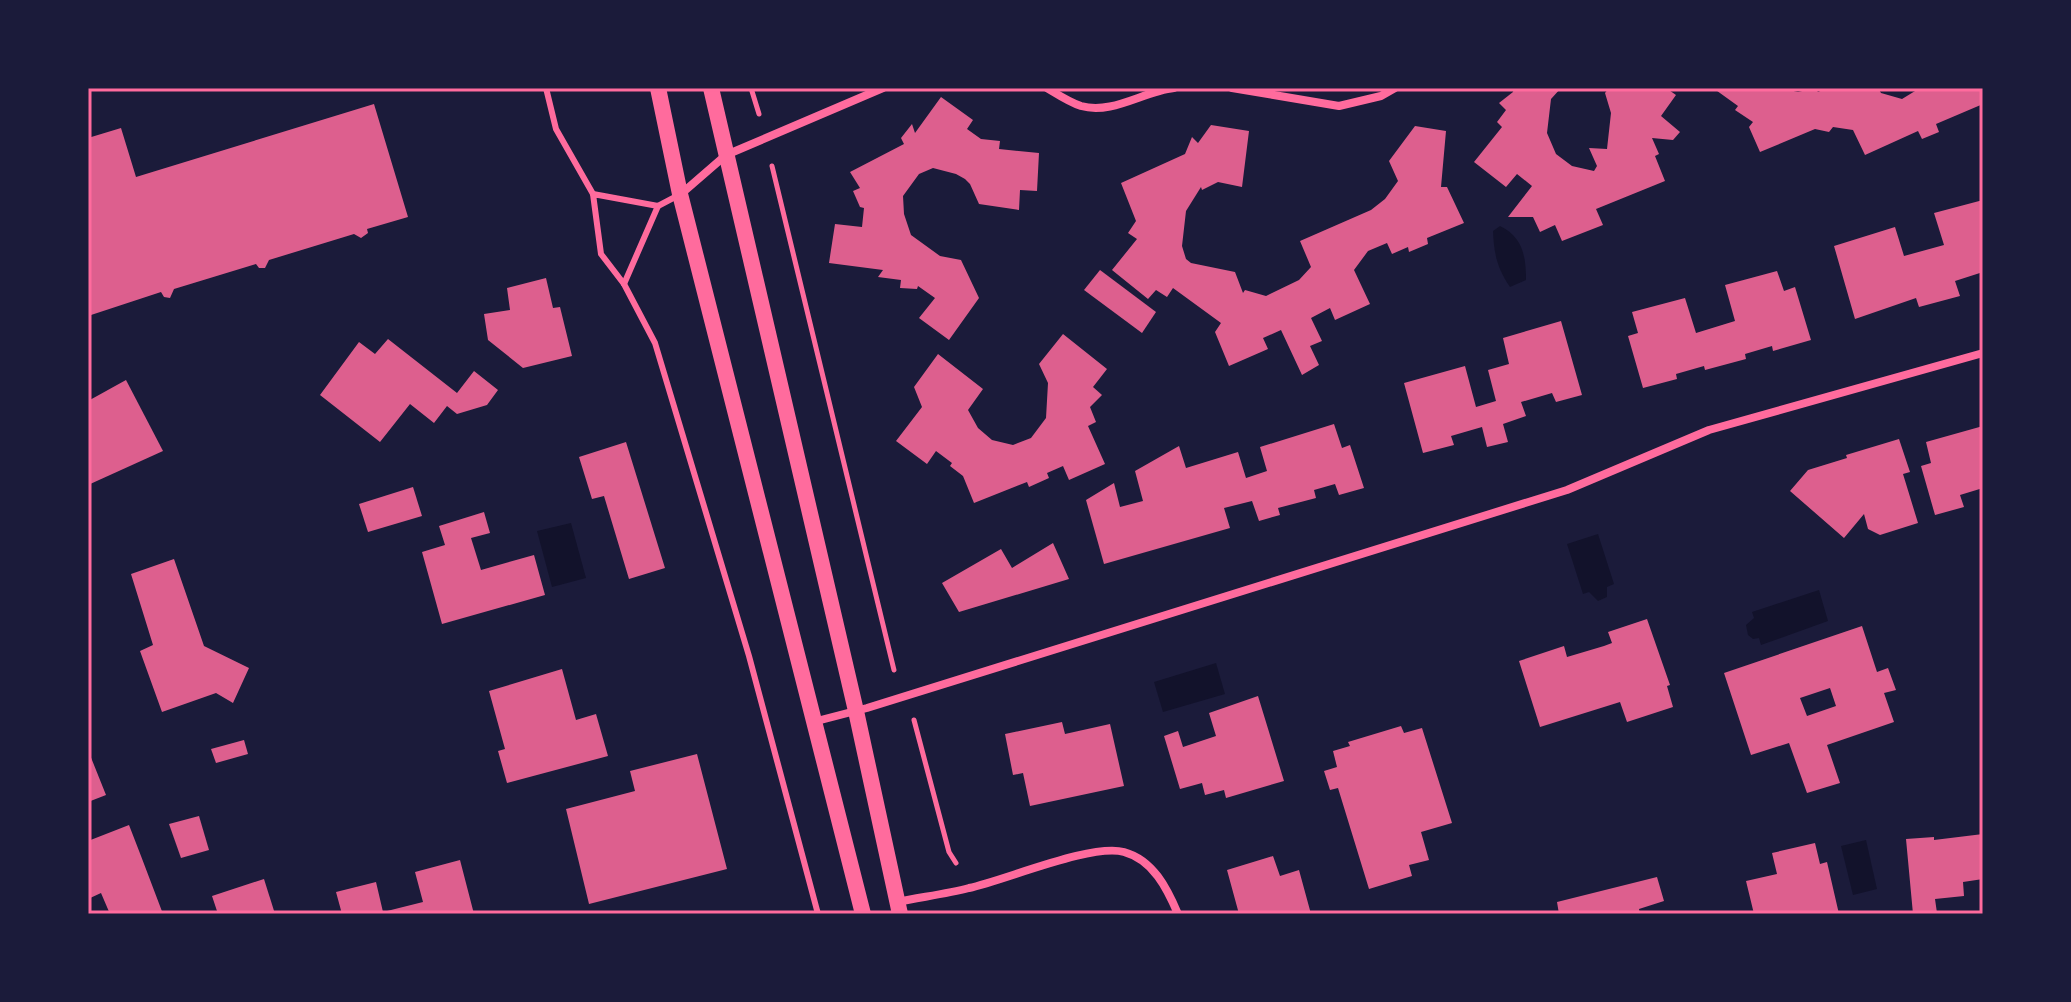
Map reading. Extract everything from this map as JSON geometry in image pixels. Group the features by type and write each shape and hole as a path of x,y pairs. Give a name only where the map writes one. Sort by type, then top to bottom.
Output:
{"main road":[{"path":"658,88 680,194 863,914"},
{"path":"711,88 899,908"}],"street":[{"path":"680,194 726,155 883,88"},
{"path":"1047,88 1082,106 1104,109 1158,90 1174,88"},
{"path":"1232,88 1339,106 1381,96 1395,88"},
{"path":"812,722 905,696 1567,490 1709,430 1983,353"},
{"path":"899,908 1093,852 1123,851 1147,863 1167,889 1178,914"}],"lane":[{"path":"546,88 556,129 593,194 601,254 624,284 655,343 749,656 818,914"},
{"path":"593,194 658,206"},
{"path":"624,284 658,206 680,194"}],"path":[{"path":"751,88 893,667 917,726 949,852 971,888"}],"shaded area":[{"path":"1500,226 1514,236 1522,248 1525,263 1526,280 1510,287 1495,254 1493,231"},
{"path":"571,523 586,578 552,587 537,531"},
{"path":"1598,534 1614,584 1607,587 1607,597 1598,601 1589,592 1583,594 1567,544"},
{"path":"1819,590 1828,621 1761,645 1759,638 1753,639 1748,635 1746,625 1754,618 1752,612"},
{"path":"1216,663 1225,694 1163,712 1154,682"},
{"path":"1866,840 1877,889 1853,895 1841,846"}],"building":[{"path":"1514,88 1561,88 1551,99 1547,133 1556,154 1572,166 1594,171 1597,166 1589,148 1607,149 1611,113 1605,93 1609,88 1666,88 1676,95 1661,116 1680,132 1673,140 1652,138 1665,181 1596,209 1603,225 1562,241 1555,225 1540,232 1533,217 1508,217 1532,186 1517,174 1506,187 1474,162 1502,127 1497,122 1506,110 1499,103"},
{"path":"1713,88 1780,88 1798,92 1815,88 1818,92 1827,88 1878,88 1881,93 1902,99 1920,88 1983,88 1983,104 1936,124 1939,132 1922,139 1918,131 1865,155 1853,130 1833,127 1829,132 1815,129 1760,152 1749,127 1753,122 1735,110 1738,106"},
{"path":"941,97 973,120 967,129 981,139 1000,141 999,149 1039,153 1037,191 1020,190 1019,210 979,204 965,179 933,168 919,174 903,196 904,214 911,235 940,256 961,260 979,298 949,340 919,318 935,298 918,286 917,289 900,288 901,280 878,277 883,270 829,263 835,224 862,227 864,208 860,207 853,191 860,188 850,172 904,144 901,138 912,124 915,133"},
{"path":"374,104 408,217 367,229 368,233 361,238 354,234 269,260 265,268 259,268 256,264 174,289 170,298 164,297 161,292 88,316 88,138 121,128 136,177"},
{"path":"1211,125 1249,131 1242,187 1218,182 1202,190 1201,187 1186,211 1182,246 1186,259 1191,263 1235,272 1243,293 1245,290 1266,296 1299,280 1311,267 1300,241 1371,210 1385,199 1398,181 1389,161 1415,126 1446,131 1441,187 1447,187 1464,223 1427,238 1428,244 1409,252 1408,247 1392,254 1387,243 1368,251 1354,270 1370,304 1335,320 1330,308 1311,318 1322,341 1310,346 1319,365 1302,375 1281,330 1263,338 1268,349 1229,366 1215,332 1221,323 1173,288 1167,297 1156,290 1148,299 1112,270 1137,239 1128,233 1136,221 1121,183 1185,154 1192,137 1198,143"},
{"path":"1983,200 1983,272 1955,281 1960,296 1919,307 1916,298 1855,319 1834,246 1895,227 1904,256 1944,245 1934,213"},
{"path":"1100,270 1156,312 1142,333 1084,290"},
{"path":"1777,271 1784,291 1795,287 1811,340 1773,351 1772,346 1745,354 1746,359 1705,370 1704,366 1676,374 1677,379 1643,388 1628,336 1638,333 1632,312 1685,298 1696,333 1735,321 1725,285"},
{"path":"546,278 553,308 560,307 572,356 523,368 488,340 484,314 510,310 507,288"},
{"path":"1561,321 1582,395 1556,402 1552,393 1521,402 1526,416 1503,424 1508,442 1487,447 1482,427 1451,436 1454,445 1423,453 1404,383 1465,366 1476,407 1496,401 1488,370 1509,364 1503,338"},
{"path":"1063,334 1107,369 1093,387 1102,395 1090,407 1096,422 1088,426 1105,464 1069,480 1063,466 1047,473 1049,478 1029,487 1027,482 974,503 963,476 950,466 952,463 936,451 927,464 896,441 922,407 914,387 938,354 983,389 968,410 978,428 992,440 1013,445 1031,438 1046,418 1048,383 1039,364"},
{"path":"388,339 457,393 474,371 498,390 487,405 457,414 447,406 434,423 410,404 380,442 320,395 359,342 375,354"},
{"path":"126,380 163,451 88,485 88,401"},
{"path":"1334,424 1342,448 1350,445 1364,488 1339,495 1335,484 1314,490 1316,498 1278,508 1280,515 1259,521 1252,501 1224,508 1230,528 1104,564 1086,500 1114,483 1120,507 1143,501 1135,471 1179,446 1186,468 1238,452 1246,478 1267,471 1260,447"},
{"path":"1983,426 1983,488 1960,495 1964,507 1935,515 1921,466 1931,463 1926,442"},
{"path":"1899,439 1910,472 1903,474 1918,523 1880,535 1868,529 1864,514 1844,538 1790,491 1808,470"},
{"path":"626,442 665,568 629,579 604,496 592,499 579,457"},
{"path":"413,487 422,516 368,532 359,504"},
{"path":"484,512 490,533 471,538 481,570 534,555 545,595 442,624 422,552 445,545 439,526"},
{"path":"1053,543 1069,579 959,612 942,583 1001,549 1012,568"},
{"path":"174,559 204,646 249,668 233,703 216,693 162,712 140,651 153,645 131,574"},
{"path":"1647,619 1670,685 1667,686 1673,707 1627,722 1620,702 1540,727 1519,661 1564,646 1567,657 1604,646 1612,643 1608,632"},
{"path":"1862,626 1877,672 1888,668 1896,690 1884,693 1894,722 1827,745 1840,783 1807,793 1789,743 1751,755 1724,673","holes":["1830,688 1836,706 1807,716 1800,698"]},
{"path":"562,669 576,720 596,714 608,756 507,783 498,751 505,749 489,691"},
{"path":"1258,696 1284,781 1226,798 1224,790 1205,795 1202,783 1180,789 1164,736 1178,731 1183,747 1216,736 1209,713"},
{"path":"1062,722 1065,734 1110,724 1124,786 1030,806 1023,773 1013,775 1005,734"},
{"path":"1401,726 1404,733 1422,728 1452,823 1421,832 1429,860 1409,865 1412,876 1369,889 1338,788 1330,790 1324,771 1337,767 1333,751 1350,746 1348,742"},
{"path":"244,740 248,754 216,763 211,749"},
{"path":"88,750 106,795 88,802"},
{"path":"697,754 727,869 589,904 566,809 635,791 630,771"},
{"path":"199,816 209,850 181,858 169,824"},
{"path":"129,825 163,914 110,914 101,893 88,899 88,841"},
{"path":"1983,834 1983,879 1963,882 1964,896 1935,899 1937,913 1913,914 1906,839 1934,837 1934,840"},
{"path":"1815,843 1820,864 1827,862 1839,914 1754,914 1746,881 1777,874 1772,853"},
{"path":"1273,856 1280,876 1299,870 1311,914 1239,914 1227,870"},
{"path":"460,860 474,914 342,914 336,892 376,882 383,912 423,902 415,872"},
{"path":"1657,877 1664,901 1639,909 1640,914 1559,914 1557,902"},
{"path":"264,879 275,914 218,914 212,896"}]}
